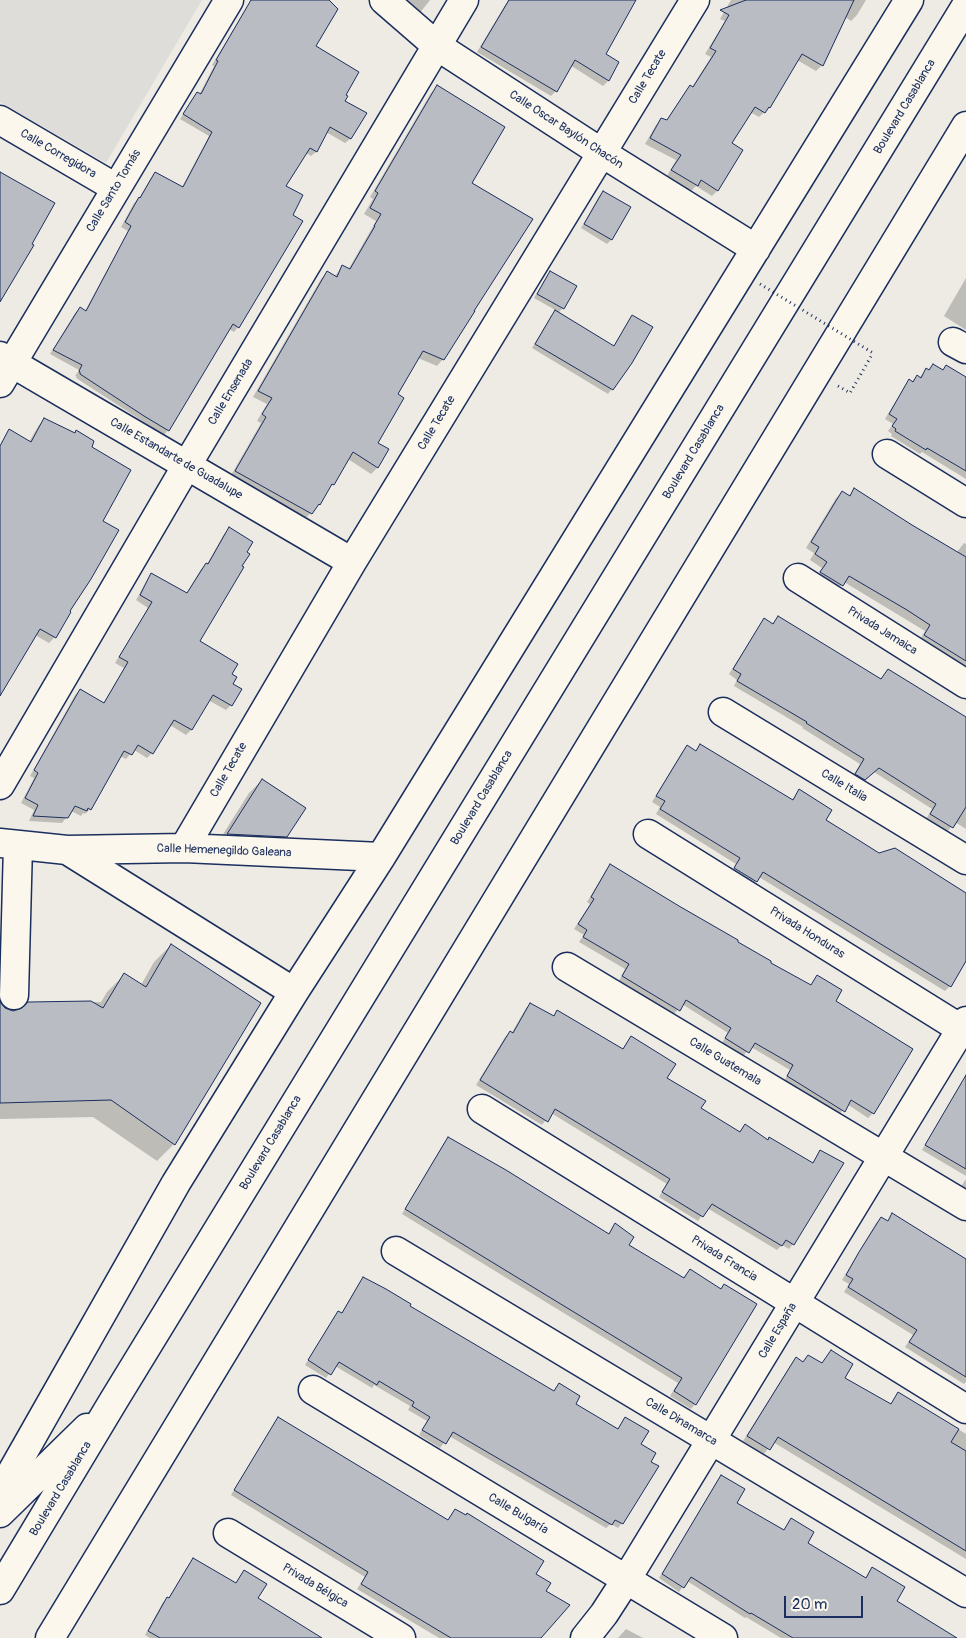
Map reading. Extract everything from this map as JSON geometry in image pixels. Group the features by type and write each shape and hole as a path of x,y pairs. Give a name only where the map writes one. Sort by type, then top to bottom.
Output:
{"street":[{"name":"Calle Santo Tomás","path":"4,367 116,188 229,0"},
{"name":"Calle Oscar Baylón Chacón","path":"384,0 437,46 602,153 756,249"},
{"name":"Calle Ensenada","path":"0,785 187,465 464,0"},
{"name":"Calle Tecate","path":"184,848 352,562 695,0"},
{"path":"0,1493 176,1183 294,992 381,857 908,0"},
{"name":"Boulevard Casablanca","path":"0,1590 114,1400 966,6"},
{"name":"Calle Corregidora","path":"0,120 116,188"},
{"path":"50,1638 966,126"},
{"name":"Calle Estandarte de Guadalupe","path":"4,367 187,465 352,562"},
{"path":"887,454 966,503"},
{"name":"Privada Jamaica","path":"798,578 966,684"},
{"name":"Calle Italia","path":"723,712 966,860"},
{"name":"Privada Honduras","path":"648,834 964,1027"},
{"path":"9,844 14,995"},
{"name":"Calle Hemenegildo Galeana","path":"9,844 67,850 184,848 381,857"},
{"name":"Calle Hemenegildo Galeana","path":"67,850 294,992"},
{"name":"Calle Guatemala","path":"568,967 966,1206"},
{"name":"Calle España","path":"585,1638 604,1614 626,1580 964,1027"},
{"name":"Privada Francia","path":"482,1109 966,1409"},
{"name":"Calle Dinamarca","path":"396,1251 966,1594"},
{"name":"Calle Bulgaría","path":"313,1390 723,1638"},
{"path":"0,1513 114,1400"},
{"name":"Privada Bélgica","path":"228,1533 401,1638"}],"path":[{"path":"760,284 873,353 850,393"}],"shaded area":[{"path":"0,0 202,0 106,163 0,102"}],"building":[{"path":"251,0 329,0 338,9 316,46 359,72 346,95 348,96 345,101 367,113 351,139 330,127 317,152 310,148 286,186 303,195 293,215 303,221 239,328 233,324 169,431 80,374 79,371 82,365 53,350 80,307 86,311 131,226 125,222 155,172 183,187 212,132 183,114 197,92 201,94 218,61 216,60"},
{"path":"509,0 636,0 606,54 619,62 609,81 575,60 557,92 481,47"},
{"path":"746,0 854,0 823,66 802,54 770,108 765,113 755,107 732,143 743,150 718,191 701,180 698,186 671,170 681,155 650,138 661,118 667,120 690,85 693,87 716,51 710,48 729,15 720,10"},
{"path":"437,85 505,127 472,183 533,219 444,360 423,351 398,394 404,398 378,443 389,449 378,468 353,452 334,485 332,484 320,505 312,514 235,471 266,417 262,414 272,398 258,391 327,271 337,277 342,265 350,269 381,214 370,208 378,193 375,191"},
{"path":"0,172 55,203 32,244 34,245 0,302"},
{"path":"603,191 631,207 612,240 584,224"},
{"path":"550,271 577,286 564,309 537,294"},
{"path":"555,310 614,346 632,315 653,327 632,363 613,390 535,344"},
{"path":"933,364 943,370 946,365 966,377 966,471 927,448 926,450 895,431 896,429 892,426 897,419 889,414 909,379 913,382 917,375 921,378 926,368 929,370"},
{"path":"44,418 75,433 76,430 94,441 92,447 131,470 103,521 119,530 91,579 70,611 56,638 40,629 0,696 0,446 9,429 31,442"},
{"path":"854,488 966,557 966,661 924,635 930,625 907,610 849,576 843,586 820,572 827,562 815,554 819,547 811,542 842,491 850,496"},
{"path":"229,527 253,542 247,552 250,554 200,641 238,664 232,674 237,677 233,684 242,689 232,706 213,695 192,730 174,720 153,754 138,745 132,755 124,751 91,810 88,808 87,811 75,806 68,818 33,816 38,805 25,798 38,773 34,770 80,689 104,703 128,662 119,657 152,602 140,595 151,573 187,593 206,563 208,564"},
{"path":"778,616 881,679 888,669 966,717 966,807 953,828 930,814 936,804 879,768 865,780 855,774 864,759 807,722 737,681 741,674 733,669 764,618 773,624"},
{"path":"700,744 793,800 799,789 832,810 826,820 879,853 895,848 966,893 966,961 951,987 763,872 757,882 734,868 740,858 660,809 665,801 656,796 687,745 696,751"},
{"path":"262,779 306,808 287,837 227,834"},
{"path":"610,864 738,940 738,942 771,961 771,963 811,985 817,975 842,990 836,1001 913,1049 874,1114 851,1100 845,1112 787,1076 793,1065 755,1043 749,1053 725,1038 731,1028 686,1000 680,1011 622,976 629,964 583,937 587,930 578,924 594,899 591,897"},
{"path":"171,944 261,1003 175,1145 111,1100 0,1103 0,1002 5,1008 13,1011 22,1008 28,1002 91,1001 103,1008 124,973 146,987"},
{"path":"530,1003 554,1016 557,1010 623,1049 631,1036 676,1064 667,1078 706,1101 701,1108 740,1132 745,1124 768,1140 769,1137 813,1163 820,1150 844,1163 794,1245 786,1240 782,1246 712,1204 703,1217 662,1192 670,1179 555,1109 548,1122 480,1080 510,1031 513,1033"},
{"path":"966,1075 966,1169 925,1145"},
{"path":"448,1137 506,1170 609,1234 615,1223 634,1237 629,1245 684,1278 690,1269 721,1289 724,1284 757,1304 696,1405 674,1391 682,1378 405,1209"},
{"path":"892,1213 966,1259 966,1377 909,1342 917,1330 848,1287 853,1279 846,1275 859,1252 881,1217 888,1221"},
{"path":"363,1277 554,1391 559,1383 580,1396 576,1404 618,1429 625,1417 649,1431 641,1444 656,1453 651,1462 659,1466 623,1524 615,1520 612,1525 453,1432 446,1444 422,1430 430,1417 412,1406 414,1402 379,1381 377,1385 339,1362 331,1375 308,1360 338,1311 342,1313"},
{"path":"831,1350 853,1364 845,1378 891,1404 898,1392 959,1429 951,1442 966,1451 966,1551 778,1437 770,1450 747,1436 796,1357 803,1362 808,1355 822,1363"},
{"path":"278,1417 448,1520 455,1509 466,1515 467,1513 544,1561 536,1574 551,1583 546,1591 570,1605 541,1638 451,1638 361,1584 368,1572 234,1490"},
{"path":"721,1475 745,1489 737,1503 784,1530 791,1518 814,1532 808,1543 866,1578 872,1567 905,1587 897,1601 957,1638 793,1638 691,1577 684,1588 662,1574"},
{"path":"193,1558 236,1583 244,1570 267,1584 258,1598 322,1638 160,1638 148,1631 167,1597 169,1598"}]}
